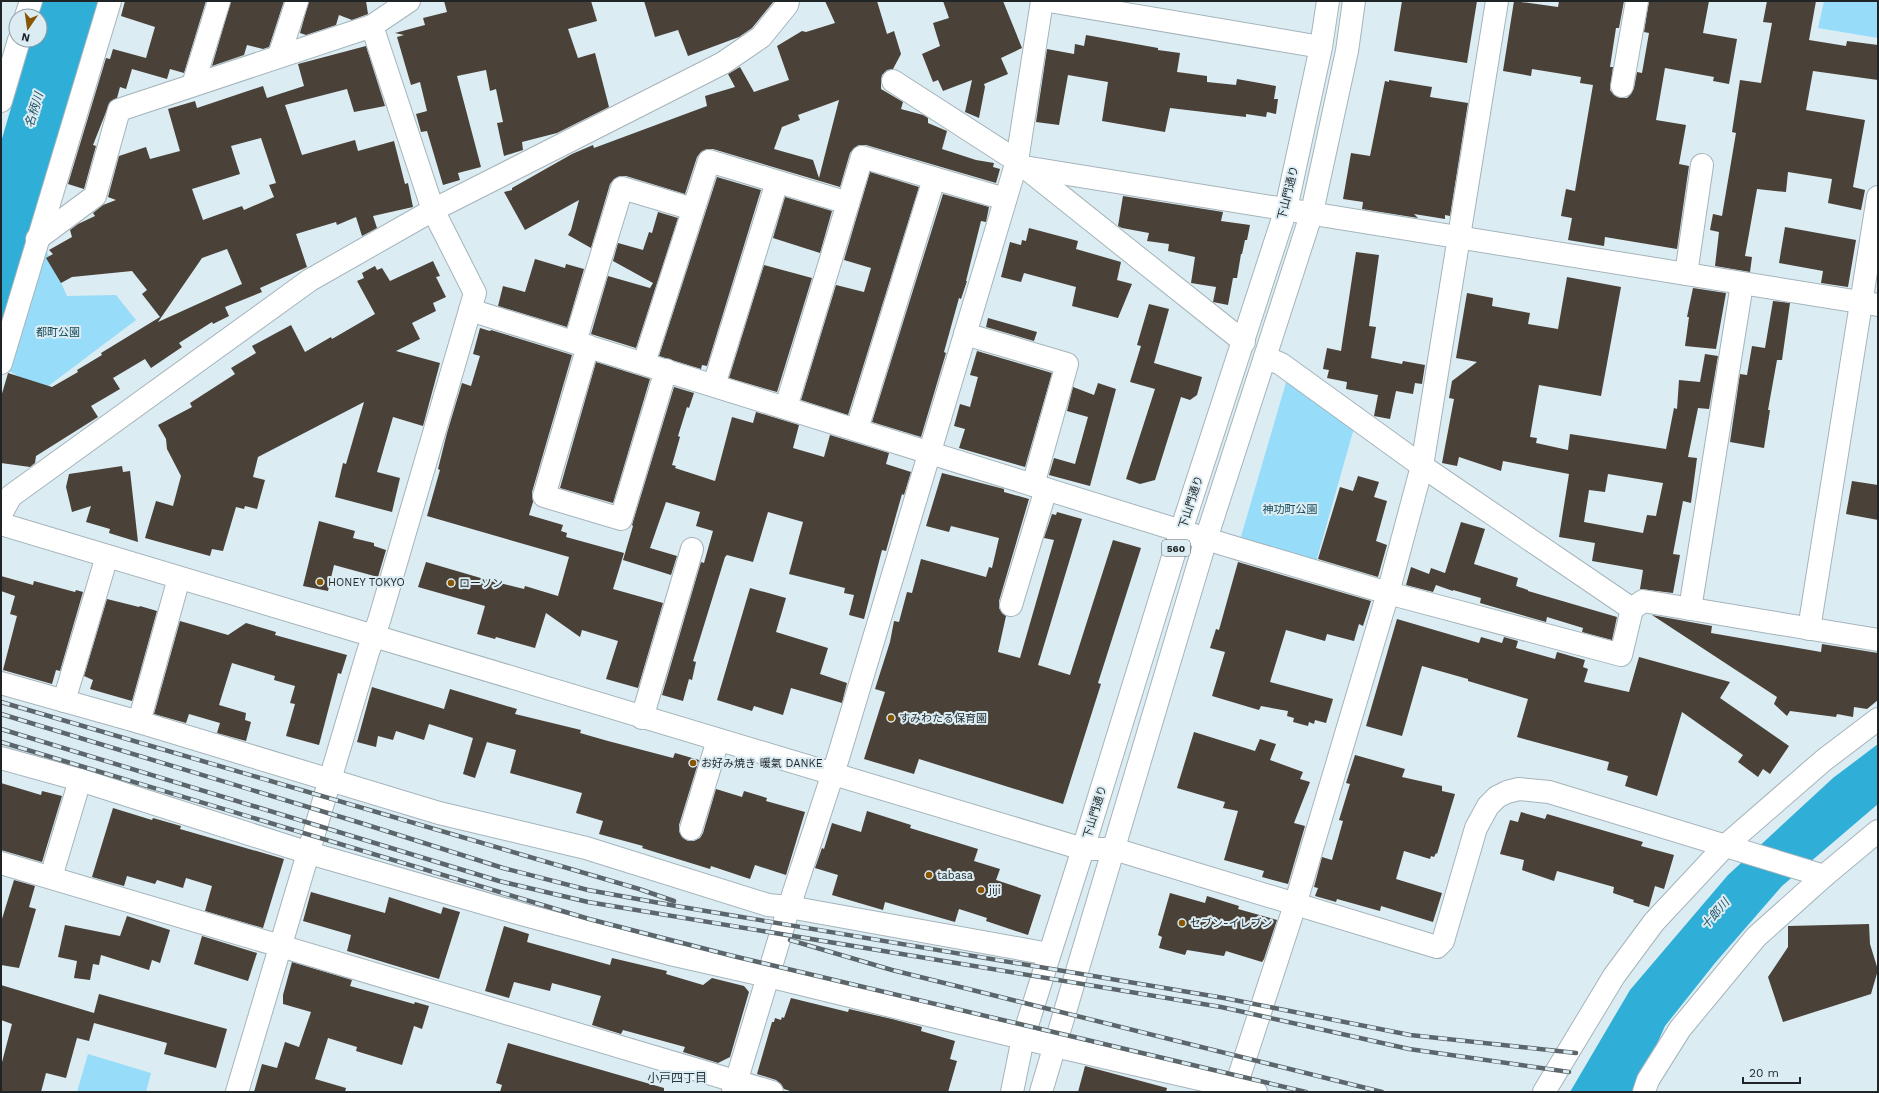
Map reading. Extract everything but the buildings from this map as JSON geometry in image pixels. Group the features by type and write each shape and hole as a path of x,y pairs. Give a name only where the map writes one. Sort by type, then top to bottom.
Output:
{"street":[{"path":"1,363 110,1"},
{"path":"193,85 219,1"},
{"path":"279,56 297,1"},
{"path":"38,239 95,196 119,110 279,56 384,14 409,1"},
{"path":"735,1086 789,907 832,774 1005,200 1020,164 1042,1"},
{"path":"1049,1 1321,47"},
{"name":"下山門通り","path":"1012,1092 1023,1038 1049,954 1182,531 1286,209 1321,47 1328,1"},
{"name":"560","path":"1041,1092 1206,539 1312,212 1347,51 1354,1"},
{"path":"1,758 80,780 309,853 528,916 670,954 768,976 1242,1090 1295,905 1388,593 1422,466 1497,1"},
{"path":"1622,86 1637,1"},
{"path":"1,514 11,496 310,280 433,210 723,63 761,37 786,2"},
{"path":"237,1092 368,652 374,637 475,293 433,210 384,14"},
{"path":"1,101 17,48"},
{"path":"893,81 1020,164 1244,342"},
{"path":"786,407 862,157 1005,200"},
{"path":"644,363 708,162 848,203"},
{"path":"1020,164 1742,284 1869,303"},
{"path":"1686,274 1702,165"},
{"path":"857,430 934,178"},
{"path":"714,385 777,182"},
{"path":"666,370 621,520 544,496 581,344 622,188 693,209"},
{"path":"1809,629 1869,303 1878,196"},
{"path":"1690,609 1742,284"},
{"path":"470,310 786,407 1206,539 1388,593 1621,655 1632,608 1643,601 1878,640"},
{"path":"964,334 1067,364 1010,605"},
{"path":"1265,357 1281,364 1422,466 1632,608"},
{"path":"1,524 642,718 1083,849 1114,849 1437,947 1443,941 1476,828 1488,806 1507,792 1519,789 1549,792 1820,875"},
{"path":"642,718 692,549"},
{"path":"64,701 107,556"},
{"path":"139,722 179,578"},
{"path":"1,684 139,722 439,813 586,848 768,905 789,907 1049,954"},
{"path":"1544,1092 1614,976 1654,922 1824,760 1878,719"},
{"path":"691,829 718,740"},
{"path":"51,877 80,780"},
{"path":"1644,1092 1648,1080 1680,1029 1756,937 1820,875 1878,832"},
{"path":"1,863 735,1086 772,1092"}],"green space":[{"path":"1824,1 1878,1 1878,38 1818,28"},
{"name":"都町公園","path":"42,241 67,296 116,295 136,320 43,390 9,371"},
{"name":"神功町公園","path":"1287,379 1354,428 1316,562 1240,540"},
{"path":"88,1054 151,1073 146,1092 77,1092"}],"water":[{"name":"名柄川","path":"43,1 105,1 1,346 1,142 29,48 48,48 48,8 41,8"},
{"name":"十郎川","path":"1878,744 1878,804 1782,886 1715,963 1665,1026 1635,1092 1570,1092 1630,990 1728,875 1833,778"}],"railway":[{"path":"1,702 639,889 674,901"},
{"path":"1,714 364,824 503,868 588,890 1224,998 1410,1035 1576,1053"},
{"path":"1,729 499,881 588,902 1221,1007 1409,1049 1569,1072"},
{"path":"1,742 589,919 733,956 1306,1092"},
{"path":"790,940 892,970 1382,1092"}],"place":[{"name":"HONEY TOKYO","path":"320,582"},
{"name":"ローソン","path":"451,583"},
{"name":"すみわたる保育園","path":"891,718"},
{"name":"お好み焼き 暖氣 DANKE","path":"693,763"},
{"name":"tabasa","path":"929,875"},
{"name":"jiji","path":"981,890"},
{"name":"セブン-イレブン","path":"1182,923"}],"district":[{"name":"小戸四丁目","path":"677,1078"}]}
